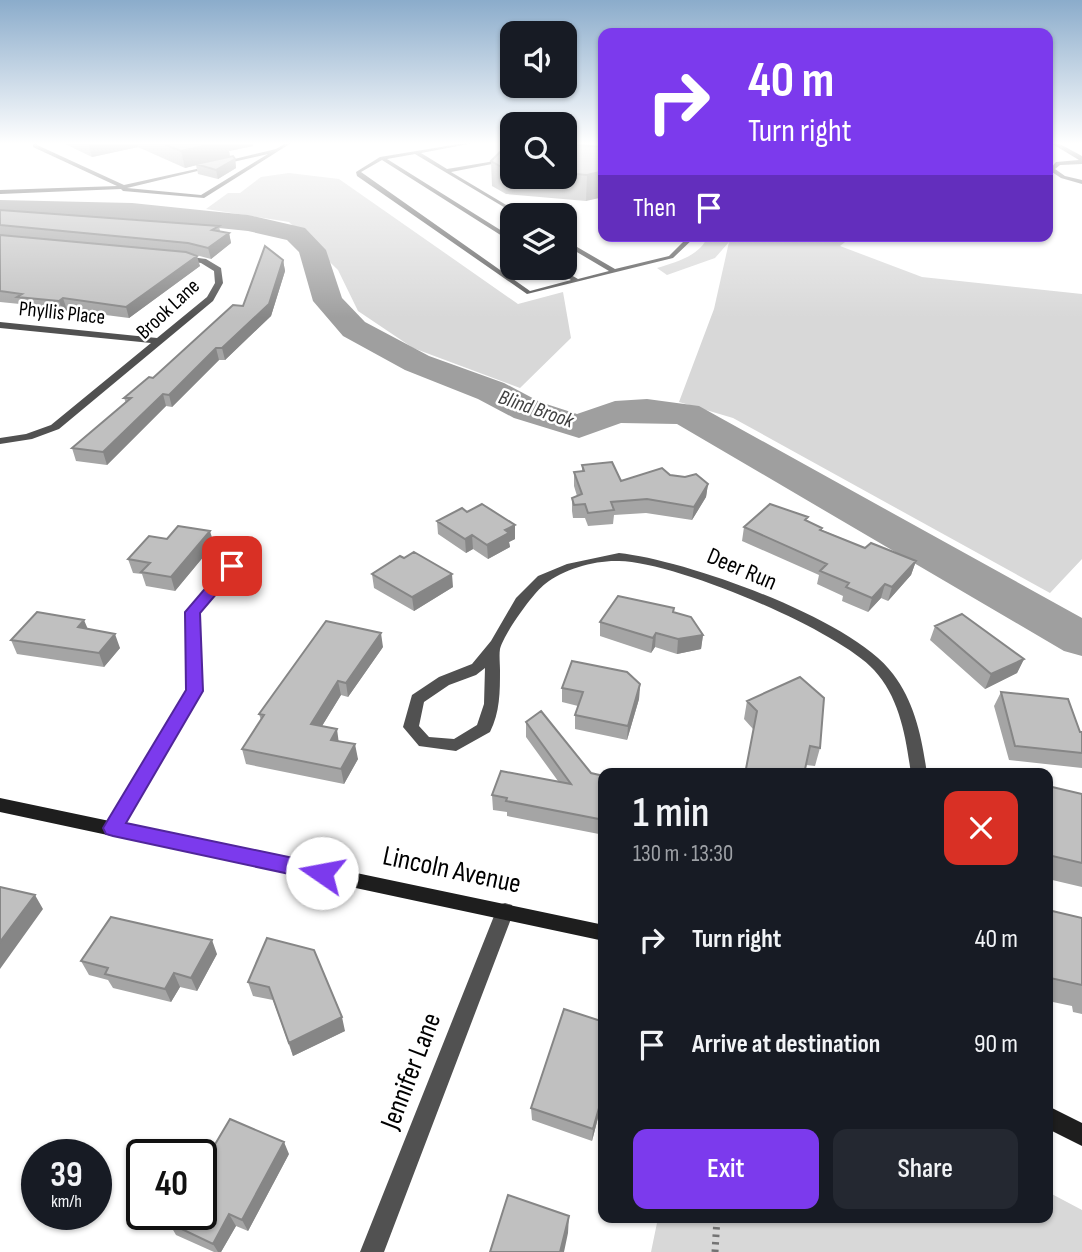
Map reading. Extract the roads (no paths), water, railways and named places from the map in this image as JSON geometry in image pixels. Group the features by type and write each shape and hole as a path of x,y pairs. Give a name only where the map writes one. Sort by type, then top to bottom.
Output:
{"street":[{"name":"Brook Lane","path":"0,441 28,437 55,428 210,299 219,283 218,270 210,264 168,256"},
{"name":"Phyllis Place","path":"0,325 161,341"},
{"name":"Deer Run","path":"493,645 492,704 484,727 456,745 425,742 411,727 417,699 446,680 476,669 525,594 555,572 618,557 696,573 727,584 858,648 873,660 900,696 913,728 918,768"},
{"name":"Lincoln Avenue","path":"0,805 598,932"},
{"name":"Jennifer Lane","path":"372,1252 505,911"},
{"path":"1053,1120 1082,1135"}],"lane":[{"path":"397,201 529,293 671,257 687,242"},
{"path":"451,201 500,232"},
{"path":"577,249 615,272"},
{"path":"113,828 195,691 192,612 232,566"}],"waterway":[{"name":"Blind Brook","path":"0,208 132,211 248,223 296,234 312,250 328,301 354,329 417,363 491,391 527,410 579,427 615,412 647,410 686,414 1082,639"}]}
